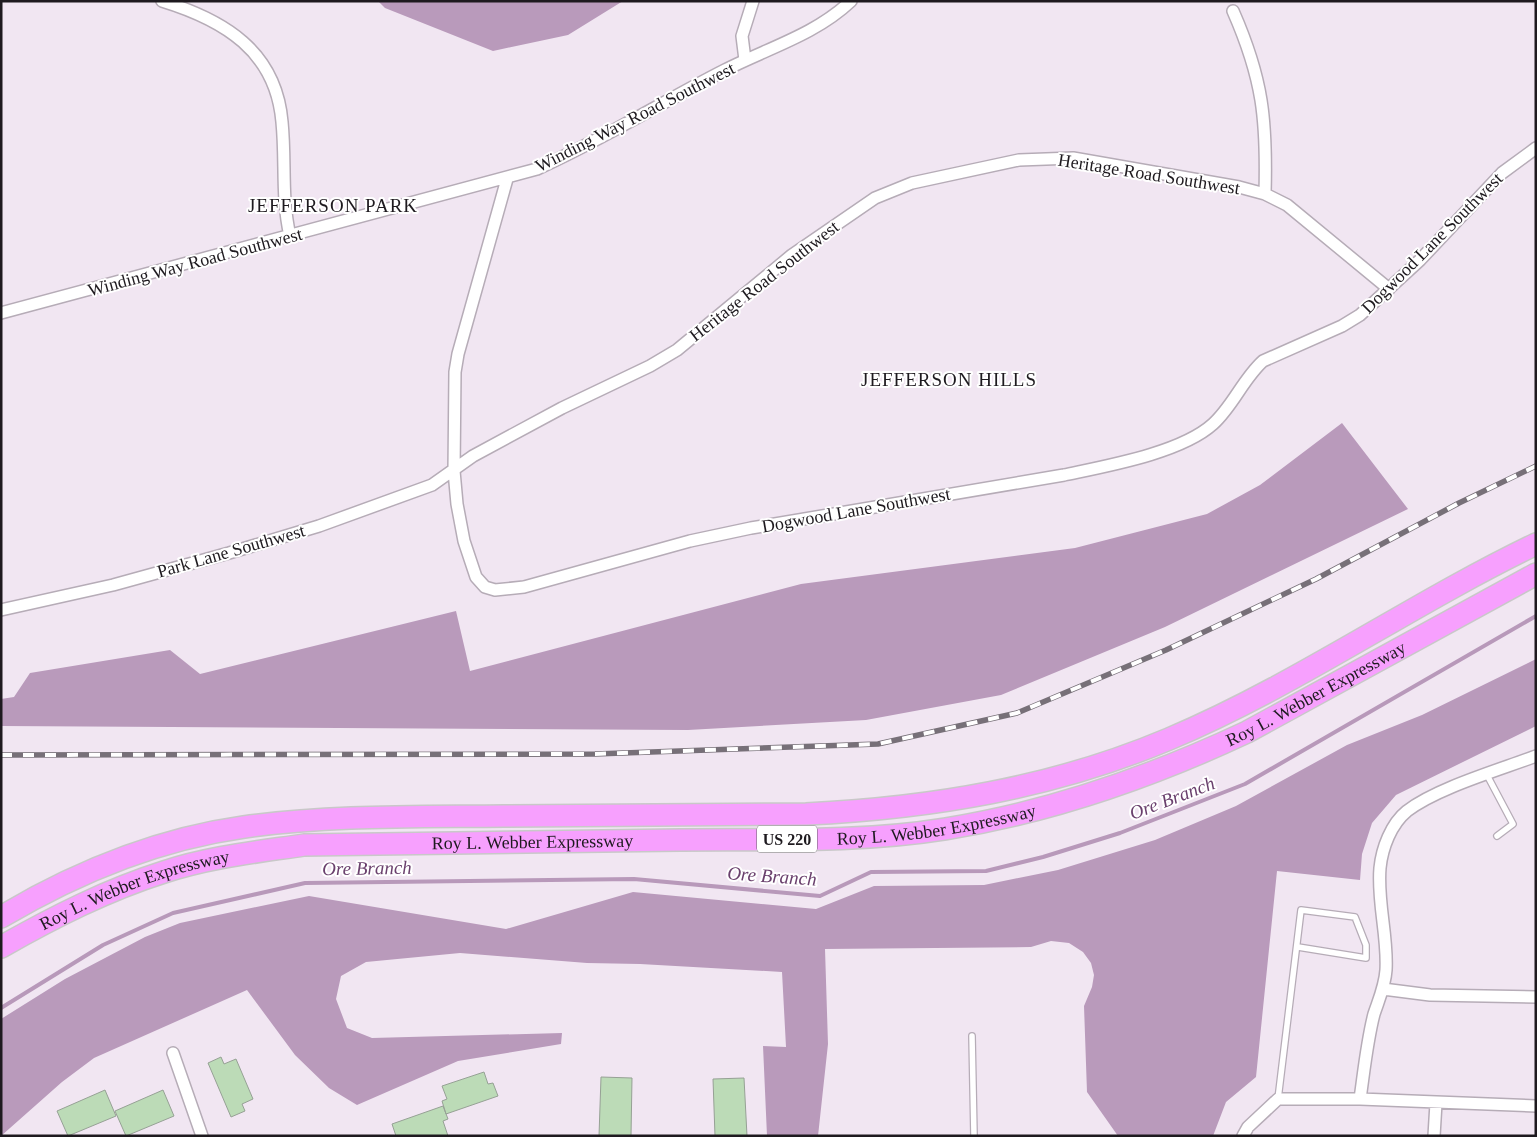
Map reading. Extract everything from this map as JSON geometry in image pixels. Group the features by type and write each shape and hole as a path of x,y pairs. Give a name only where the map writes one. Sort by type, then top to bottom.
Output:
{"highway":[{"name":"Roy L. Webber Expressway","path":"1,917 70,880 109,863 156,847 243,827 378,817 797,814 862,811 973,797 1026,786 1125,756 1178,734 1306,670 1536,544"},
{"name":"Roy L. Webber Expressway","path":"1,947 87,901 165,871 248,853 304,845 847,839 916,833 1007,817 1099,792 1199,754 1247,732 1536,574"}],"street":[{"path":"162,1 210,18 231,31 252,50 271,80 278,95 282,122 283,194 290,236"},
{"path":"745,60 742,36 754,1"},
{"name":"Winding Way Road Southwest","path":"1,313 537,170 579,150 745,60 813,30 831,19 851,1"},
{"path":"1233,11 1252,58 1260,90 1266,146 1265,194"},
{"name":"Dogwood Lane Southwest","path":"507,179 458,354 455,380 454,471 457,504 464,541 476,577 485,587 495,590 524,587 690,541 751,528 1064,475 1105,466 1182,443 1212,425 1253,370 1263,361 1342,326 1360,315 1420,260 1502,173 1536,148"},
{"name":"Heritage Road Southwest","path":"454,471 473,456 546,416 650,366 677,350 792,255 875,198 895,189 1019,160 1073,158 1265,194 1287,205 1389,289"},
{"name":"Park Lane Southwest","path":"1,610 113,585 319,526 432,485 454,471"},
{"path":"1360,1099 1369,1041 1383,989 1386,969 1380,868 1387,839 1396,823 1418,804 1536,756"},
{"path":"1383,989 1406,994 1536,997"},
{"path":"173,1053 202,1136"},
{"path":"1243,1136 1248,1127 1278,1099 1360,1099 1536,1106"},
{"path":"1434,1136 1436,1103"}],"lane":[{"path":"1486,775 1513,824 1497,836"},
{"path":"1278,1099 1301,910 1356,917 1366,945 1366,958 1298,947"},
{"path":"972,1036 974,1136"}],"shaded area":[{"path":"378,1 623,1 568,35 493,51 385,8"},
{"path":"1342,423 1408,509 1165,627 1001,695 866,720 688,730 1,726 1,699 14,697 30,673 170,650 200,674 456,611 470,671 801,584 1075,548 1207,514 1260,485"},
{"path":"1536,659 1536,726 1396,795 1372,823 1362,854 1360,880 1277,871 1256,1077 1226,1102 1213,1136 1118,1136 1087,1092 1084,1006 1092,987 1094,975 1091,963 1083,952 1069,943 1051,941 1031,947 825,949 828,1044 818,1136 767,1136 763,1046 786,1047 782,972 587,963 460,953 366,962 341,976 336,999 347,1028 372,1038 562,1033 561,1044 458,1061 357,1105 329,1088 295,1055 247,990 94,1058 62,1082 1,1136 1,1019 65,979 145,937 180,923 309,896 506,929 633,892 816,909 874,886 984,885 1058,870 1155,840 1236,806 1347,745 1422,715"}],"building":[{"path":"221,1057 224,1064 236,1059 253,1099 242,1104 245,1111 231,1117 208,1063"},
{"path":"484,1072 488,1084 493,1083 498,1096 446,1114 442,1101 447,1099 442,1086"},
{"path":"601,1077 632,1078 631,1136 599,1136"},
{"path":"744,1078 747,1136 715,1136 713,1079"},
{"path":"105,1090 116,1116 68,1136 57,1111"},
{"path":"163,1090 174,1116 126,1136 115,1111"},
{"path":"443,1106 448,1119 443,1121 448,1136 396,1136 392,1124"}],"waterway":[{"name":"Ore Branch","path":"1,1008 103,945 173,913 305,883 634,879 820,896 871,872 986,871 1043,857 1120,833 1245,784 1536,616"}],"railway":[{"path":"1,755 595,754 878,744 1017,713 1166,650 1316,579 1459,503 1536,466"}],"district":[{"name":"JEFFERSON PARK","path":"333,205"},
{"name":"JEFFERSON HILLS","path":"949,379"}]}
